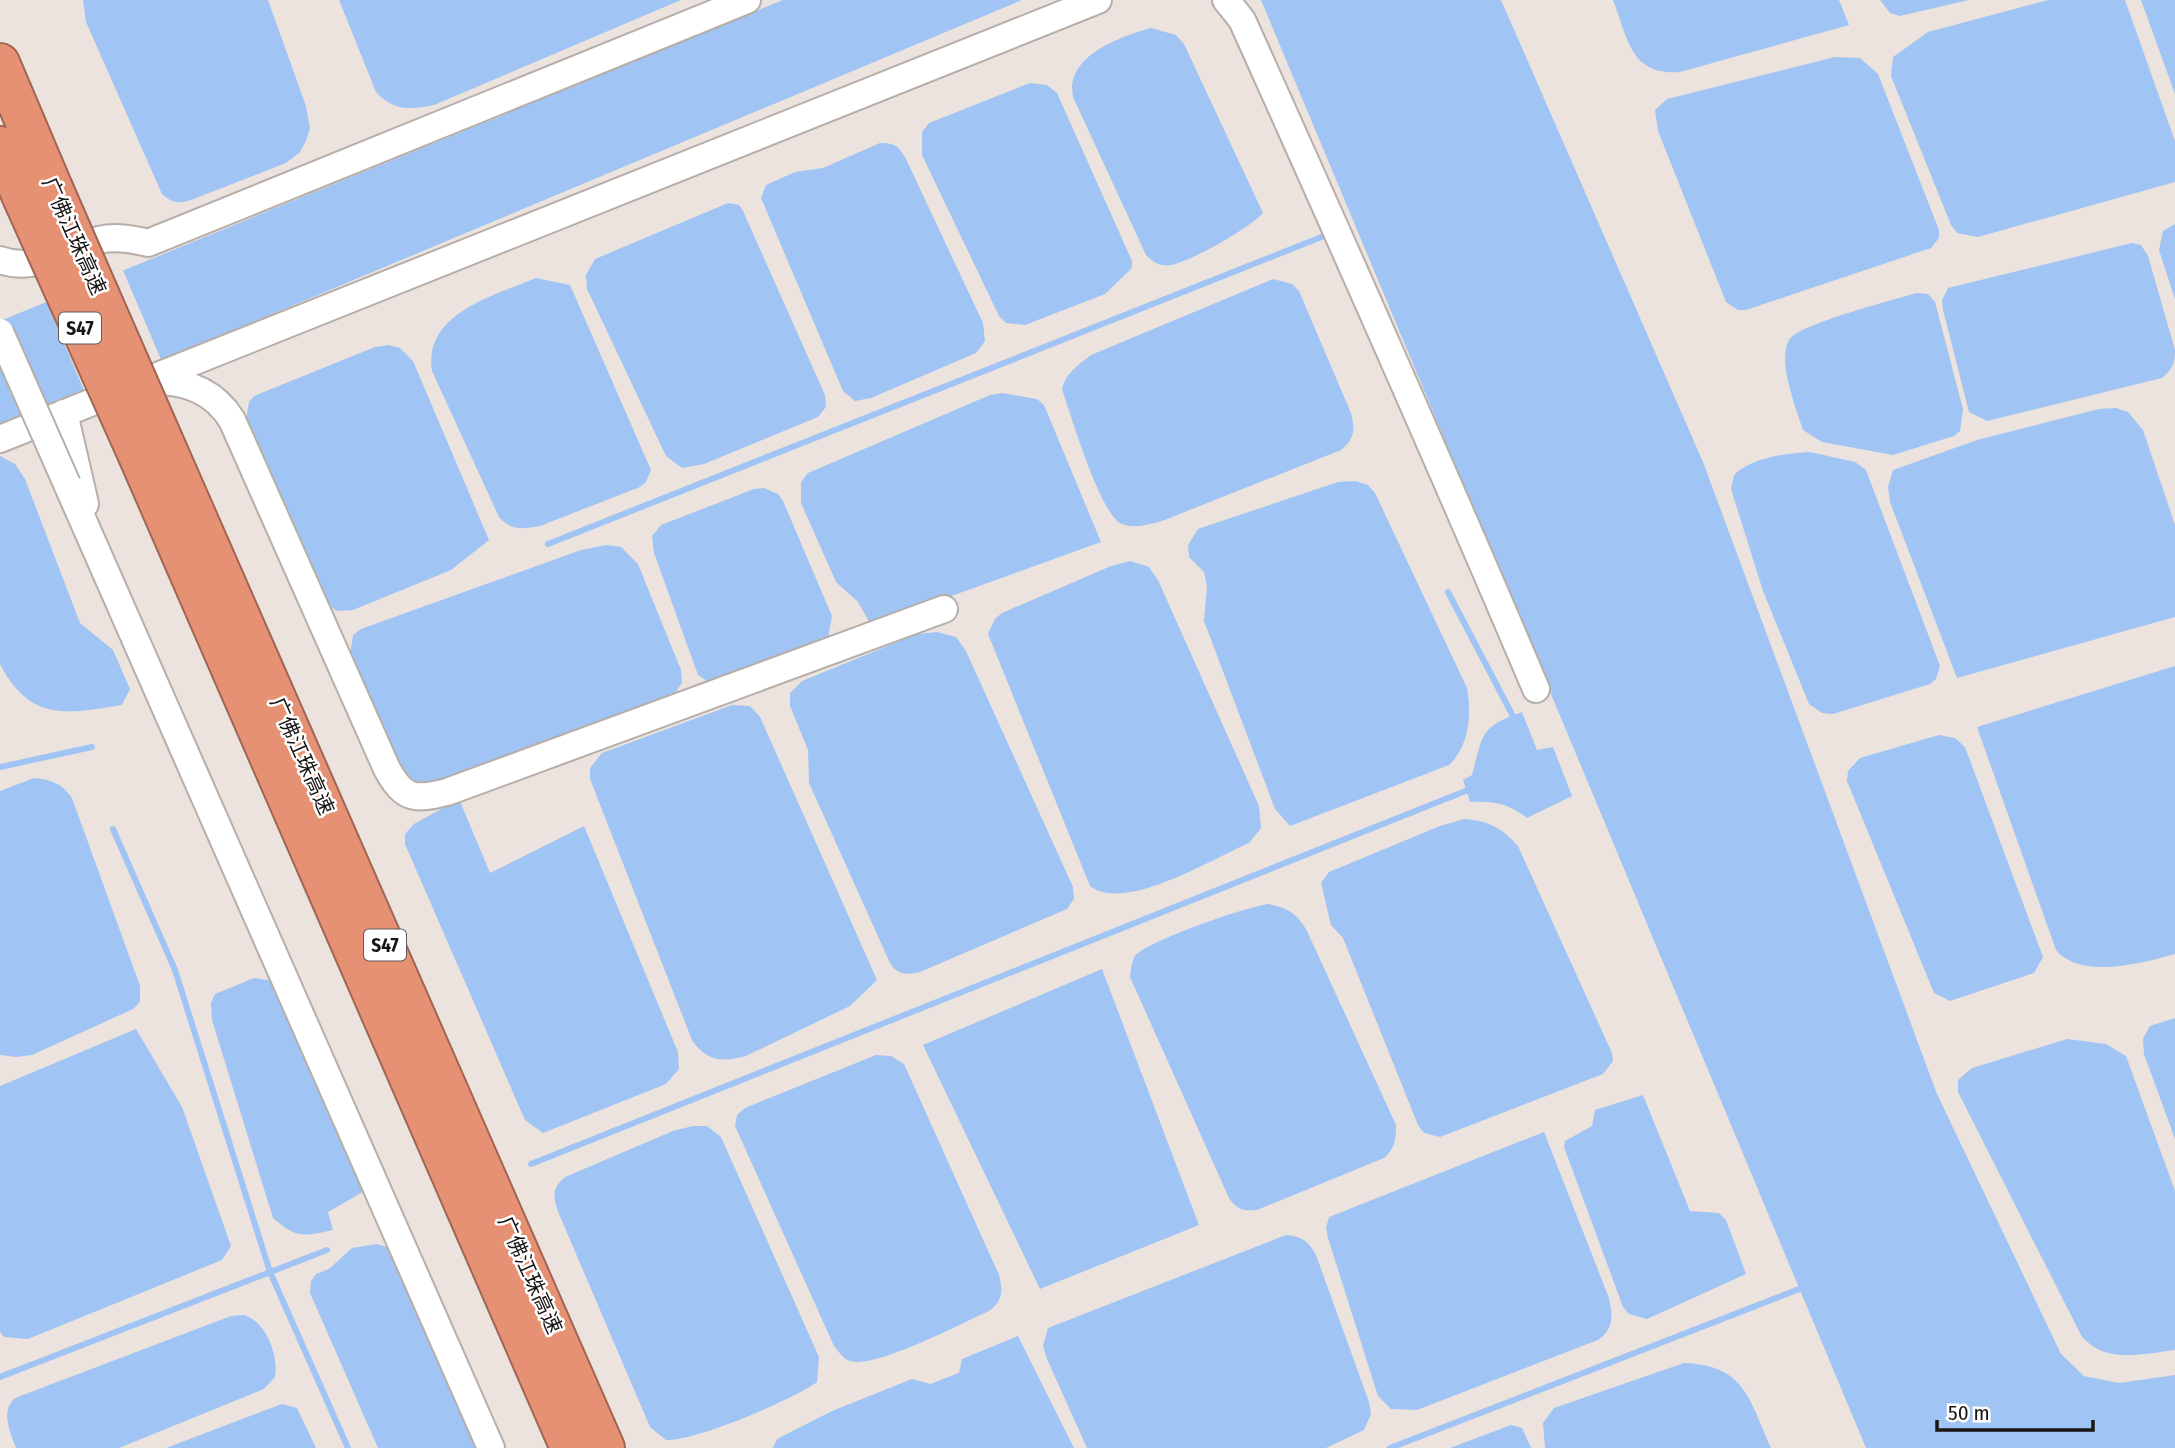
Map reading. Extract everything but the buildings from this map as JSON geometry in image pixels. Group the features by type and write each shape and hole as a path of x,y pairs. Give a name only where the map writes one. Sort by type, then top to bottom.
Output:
{"highway":[{"name":"广佛江珠高速","path":"0,63 38,192 151,450 606,1448"},
{"name":"广佛江珠高速","path":"0,146 38,192"},
{"name":"广佛江珠高速","path":"151,450 570,1448"}],"street":[{"path":"0,260 30,265 102,239 126,238 148,243 747,0"},
{"path":"0,439 1098,0"},
{"path":"1226,0 1241,20 1343,245 1422,421 1536,689"},
{"path":"0,332 491,1448"},
{"path":"138,384 168,381 198,388 218,402 232,419 387,769 395,785 411,796 420,798 447,792 944,609"},
{"path":"64,414 96,550"}],"water":[{"path":"83,0 268,0 306,106 310,128 300,152 286,163 191,200 176,202 166,197 162,194 86,22"},
{"path":"339,0 681,0 434,105 410,108 389,103 376,92"},
{"path":"783,0 1022,0 122,377 0,425 0,321"},
{"path":"1261,0 1501,0 1703,462 1937,1094 2061,1354 2084,1376 2119,1383 2175,1375 2175,1448 1866,1448"},
{"path":"1613,0 1839,0 1849,25 1680,72 1663,72 1651,68 1633,52"},
{"path":"1880,0 1969,0 1900,16 1890,13"},
{"path":"2048,0 2125,0 2175,141 2175,182 1978,237 1957,233 1951,225 1891,76 1893,57 1928,32"},
{"path":"2141,0 2175,0 2175,94"},
{"path":"1151,28 1176,35 1184,44 1263,213 1219,244 1167,265 1157,263 1146,255 1073,97 1077,70 1086,60 1110,43"},
{"path":"1835,57 1860,58 1878,74 1939,230 1939,238 1931,248 1746,310 1738,310 1726,302 1658,131 1655,110 1667,99"},
{"path":"1030,83 1047,85 1057,93 1132,261 1132,268 1105,294 1025,325 1006,323 999,316 922,155 922,132 929,123"},
{"path":"880,143 896,146 906,159 983,323 985,341 976,353 871,398 855,401 843,391 761,198 766,185 795,172 823,168"},
{"path":"728,203 739,205 743,211 825,395 826,407 818,417 704,464 682,468 666,456 587,289 586,275 595,259"},
{"path":"2175,224 2175,299 2159,250 2163,231"},
{"path":"2132,243 2141,245 2148,256 2175,350 2173,365 2166,375 1987,421 1969,412 1943,310 1942,300 1948,288"},
{"path":"536,278 570,285 651,470 646,482 640,487 540,526 518,528 508,525 499,517 432,371 432,351 439,335 450,321 465,310 482,300"},
{"path":"1273,279 1292,284 1299,291 1351,413 1353,429 1349,442 1341,450 1162,521 1136,526 1120,523 1103,500 1086,461 1062,389 1066,378 1091,355"},
{"path":"1916,293 1928,294 1935,302 1963,409 1960,431 1954,436 1893,455 1822,442 1803,430 1786,372 1786,349 1789,340 1827,320"},
{"path":"389,345 400,348 413,361 489,540 451,570 353,610 337,611 327,604 246,420 249,402 254,396 375,347"},
{"path":"1002,393 1037,399 1044,405 1101,542 871,625 858,602 836,582 801,503 801,482 808,473 990,395"},
{"path":"2116,408 2128,412 2143,430 2175,525 2175,617 1957,678 1890,502 1888,487 1893,470 1977,440 2099,409"},
{"path":"1810,452 1855,462 1866,470 1940,666 1936,679 1930,684 1833,714 1822,713 1809,704 1763,591 1731,489 1734,475 1749,464 1780,455"},
{"path":"0,456 15,464 25,479 80,623 113,650 130,689 122,705 84,711 51,710 24,696 0,664"},
{"path":"1355,481 1368,485 1375,493 1467,688 1467,730 1461,749 1449,765 1290,826 1275,809 1204,621 1207,587 1204,572 1189,557 1188,545 1198,529 1338,482"},
{"path":"764,488 778,494 783,501 832,616 828,639 711,684 698,675 654,553 652,536 661,525 754,489"},
{"path":"606,545 621,547 638,564 681,670 682,683 674,694 659,703 437,784 418,785 403,776 350,654 353,635 361,629 581,550"},
{"path":"1130,561 1149,567 1158,580 1259,806 1261,828 1249,843 1169,881 1124,893 1105,893 1090,886 988,634 995,619 1002,613 1111,566"},
{"path":"937,632 956,637 966,651 1073,887 1074,899 1067,909 920,972 907,974 899,972 890,963 809,783 808,750 790,706 790,693 802,681 917,634"},
{"path":"2175,666 2175,954 2112,967 2080,965 2056,950 1977,727"},
{"path":"732,705 750,706 760,717 877,980 850,1006 746,1056 722,1059 703,1053 692,1040 590,779 590,768 602,753"},
{"path":"1522,712 1537,750 1553,747 1572,796 1527,818 1500,804 1470,802 1463,780 1472,775 1481,741 1490,728"},
{"path":"1939,735 1955,738 1965,747 2043,957 2034,973 1950,1001 1934,993 1847,781 1848,771 1860,758"},
{"path":"34,778 56,783 72,798 140,986 140,1002 133,1009 32,1055 16,1057 0,1055 0,791"},
{"path":"459,799 490,873 584,826 678,1052 679,1069 666,1084 543,1133 525,1120 405,844 405,834 414,824"},
{"path":"1464,819 1494,826 1518,846 1612,1053 1613,1061 1603,1074 1440,1137 1424,1133 1418,1125 1343,938 1331,925 1321,883 1329,872 1440,826"},
{"path":"1268,904 1291,912 1307,931 1396,1125 1396,1135 1393,1147 1384,1158 1257,1210 1248,1210 1241,1209 1229,1198 1130,977 1135,956 1158,942 1240,911"},
{"path":"1102,969 1199,1225 1040,1289 923,1045"},
{"path":"254,978 275,981 368,1189 328,1212 333,1230 300,1234 273,1218 212,1020 211,1003 215,994"},
{"path":"2175,1018 2175,1139 2144,1054 2143,1038 2150,1026"},
{"path":"136,1029 182,1107 231,1246 222,1260 28,1339 4,1337 0,1332 0,1086"},
{"path":"2067,1039 2106,1044 2126,1056 2175,1191 2175,1350 2138,1355 2114,1354 2102,1351 2082,1337 1958,1092 1958,1080 1972,1068"},
{"path":"876,1055 891,1056 904,1064 999,1275 1001,1291 997,1303 989,1311 898,1352 862,1362 843,1357 834,1346 735,1126 737,1115 745,1108"},
{"path":"1643,1095 1690,1211 1719,1213 1726,1220 1746,1274 1647,1319 1629,1314 1623,1307 1564,1147 1565,1141 1592,1126 1595,1110"},
{"path":"707,1126 721,1137 819,1357 817,1382 787,1399 720,1427 680,1439 666,1440 650,1427 559,1214 554,1194 557,1185 565,1177 673,1131"},
{"path":"1544,1132 1609,1298 1610,1326 1598,1340 1417,1410 1391,1409 1378,1396 1328,1238 1326,1228 1329,1217"},
{"path":"1286,1235 1304,1240 1316,1255 1369,1402 1371,1414 1364,1430 1326,1448 1087,1448 1047,1359 1043,1346 1048,1328"},
{"path":"377,1244 387,1247 395,1258 481,1448 378,1448 310,1293 311,1281 316,1274 329,1269 352,1248"},
{"path":"243,1315 258,1324 273,1349 275,1377 264,1389 119,1448 16,1448 7,1415 10,1403 15,1398 231,1316"},
{"path":"1018,1336 1074,1448 773,1448 777,1439 832,1411 912,1379 930,1384 959,1373 962,1359"},
{"path":"1684,1363 1704,1365 1733,1378 1750,1400 1771,1448 1545,1448 1543,1423 1554,1408"},
{"path":"282,1404 297,1408 316,1448 166,1448"},
{"path":"1511,1425 1522,1428 1531,1448 1450,1448"}],"pier":[{"path":"122,268 163,364 86,395 45,299"}],"waterway":[{"path":"548,544 1329,234"},
{"path":"1448,592 1516,722"},
{"path":"0,767 92,747"},
{"path":"531,1164 1473,788"},
{"path":"113,829 175,970 270,1272 348,1448"},
{"path":"0,1377 327,1250"},
{"path":"1390,1448 1807,1286"}]}
